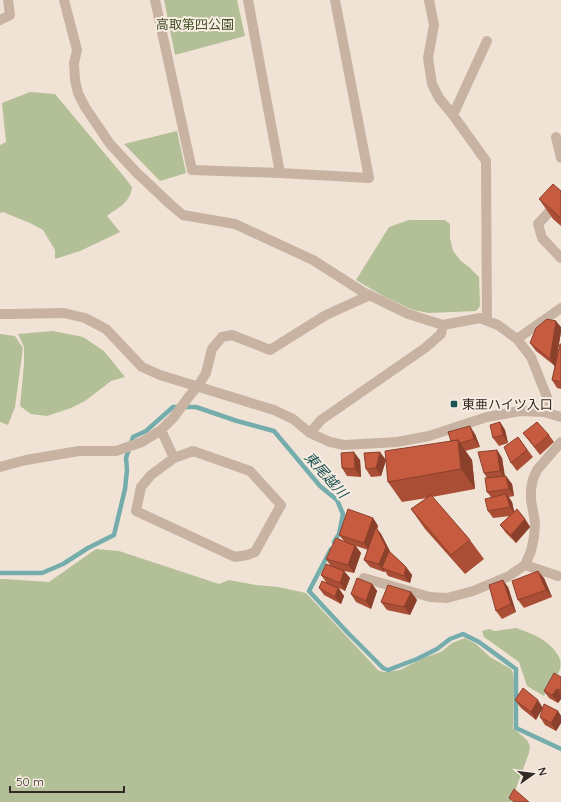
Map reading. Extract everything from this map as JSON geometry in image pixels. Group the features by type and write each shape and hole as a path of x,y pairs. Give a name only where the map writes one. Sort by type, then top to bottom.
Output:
{"street":[{"path":"0,20 10,15 8,0"},
{"path":"64,0 76,50 74,80 78,93 85,107 110,144 136,172 171,205 183,215 235,224 313,260 370,295 408,314 443,325 480,318 498,325 517,340 531,357 547,397 544,412"},
{"path":"155,0 192,170 369,178 334,0"},
{"path":"248,0 280,173"},
{"path":"428,0 434,25 428,58 432,84 439,98 486,161 487,320"},
{"path":"453,115 487,41"},
{"path":"556,137 561,158"},
{"path":"561,199 538,224 542,238 561,258"},
{"path":"0,467 26,460 79,451 116,452 142,442 161,430 174,417 190,394 198,386 206,373 212,349 222,337 232,335 270,350 326,315 370,295"},
{"path":"517,340 561,308"},
{"path":"0,314 64,313 85,318 106,329 142,367 160,375 274,410 293,419 310,433 330,442 344,446 397,442 429,436 487,417 520,411 544,412 561,417"},
{"path":"310,433 321,420 425,348 441,334 443,325"},
{"path":"161,430 174,458"},
{"path":"364,578 430,597 447,598 473,591 510,576 525,565 531,552 535,522 531,500 533,479 537,470 561,442"},
{"path":"193,451 250,471 281,505 254,552 235,557 136,511 141,487 151,475 174,458 193,451"},
{"path":"525,565 558,576"}],"green space":[{"name":"高取第四公園","path":"164,0 237,0 245,36 175,55"},
{"path":"30,92 55,94 132,187 126,201 107,216 120,232 80,251 55,259 55,250 43,230 3,212 0,213 0,145 6,142 2,103"},
{"path":"177,131 186,173 160,181 124,144"},
{"path":"409,220 445,220 450,224 450,238 453,251 461,261 479,277 480,306 476,311 429,313 413,310 385,297 356,280 389,227"},
{"path":"53,331 83,337 104,351 125,377 111,381 85,401 71,408 47,416 31,414 20,406 24,347 18,334"},
{"path":"0,334 15,336 23,348 15,407 8,425 0,422"},
{"path":"96,549 119,551 219,584 229,580 278,587 306,593 379,671 384,672 400,670 426,657 441,652 452,643 465,638 476,644 490,657 511,669 514,681 513,728 527,740 530,746 529,753 511,802 0,802 0,579 49,582"},
{"path":"516,628 535,635 546,642 560,658 560,669 544,696 527,686 519,662 484,637 482,631 489,629 495,631"}],"building":[{"path":"553,184 561,191 561,218 539,199"},
{"path":"547,319 556,321 550,359 530,343 536,328"},
{"path":"561,344 561,382 552,380"},
{"path":"500,422 503,435 493,438 490,425"},
{"path":"537,422 549,435 535,447 523,433"},
{"path":"470,426 474,439 460,443 458,440 451,441 448,432"},
{"path":"518,437 527,450 511,463 504,447"},
{"path":"458,440 461,469 388,482 385,451"},
{"path":"497,450 500,471 484,473 478,452"},
{"path":"354,452 355,469 342,468 341,453"},
{"path":"380,452 376,468 366,469 364,453"},
{"path":"506,476 509,489 487,492 485,478"},
{"path":"506,494 510,507 488,511 485,499"},
{"path":"431,495 470,540 451,555 411,509"},
{"path":"348,509 373,518 364,543 339,535"},
{"path":"517,509 525,519 511,535 500,525"},
{"path":"376,527 386,547 379,564 364,560"},
{"path":"336,538 355,546 348,565 326,559"},
{"path":"389,551 406,567 404,576 382,568"},
{"path":"326,564 344,571 340,583 321,575"},
{"path":"538,571 546,590 518,600 512,581"},
{"path":"357,578 372,584 366,601 351,594"},
{"path":"503,580 511,604 496,611 489,585"},
{"path":"322,581 338,588 335,597 319,588"},
{"path":"388,585 411,592 404,607 381,602"},
{"path":"554,673 561,677 561,690 557,689 552,695 544,691"},
{"path":"523,688 538,700 531,712 515,700"},
{"path":"544,704 558,711 551,723 540,717"},
{"path":"514,789 529,802 514,802 509,798"}],"waterway":[{"name":"東尾越川","path":"0,573 42,573 63,564 88,548 114,535 125,489 127,470 126,458 133,437 146,431 173,407 196,407 237,421 274,431 320,486 337,500 343,514 339,534 334,542"},
{"name":"東尾越川","path":"331,549 309,591 383,668 388,670 417,659 437,649 450,639 463,634 479,642 516,669 516,728 561,749"}],"place":[{"name":"東亜ハイツ入口","path":"454,404"}]}
